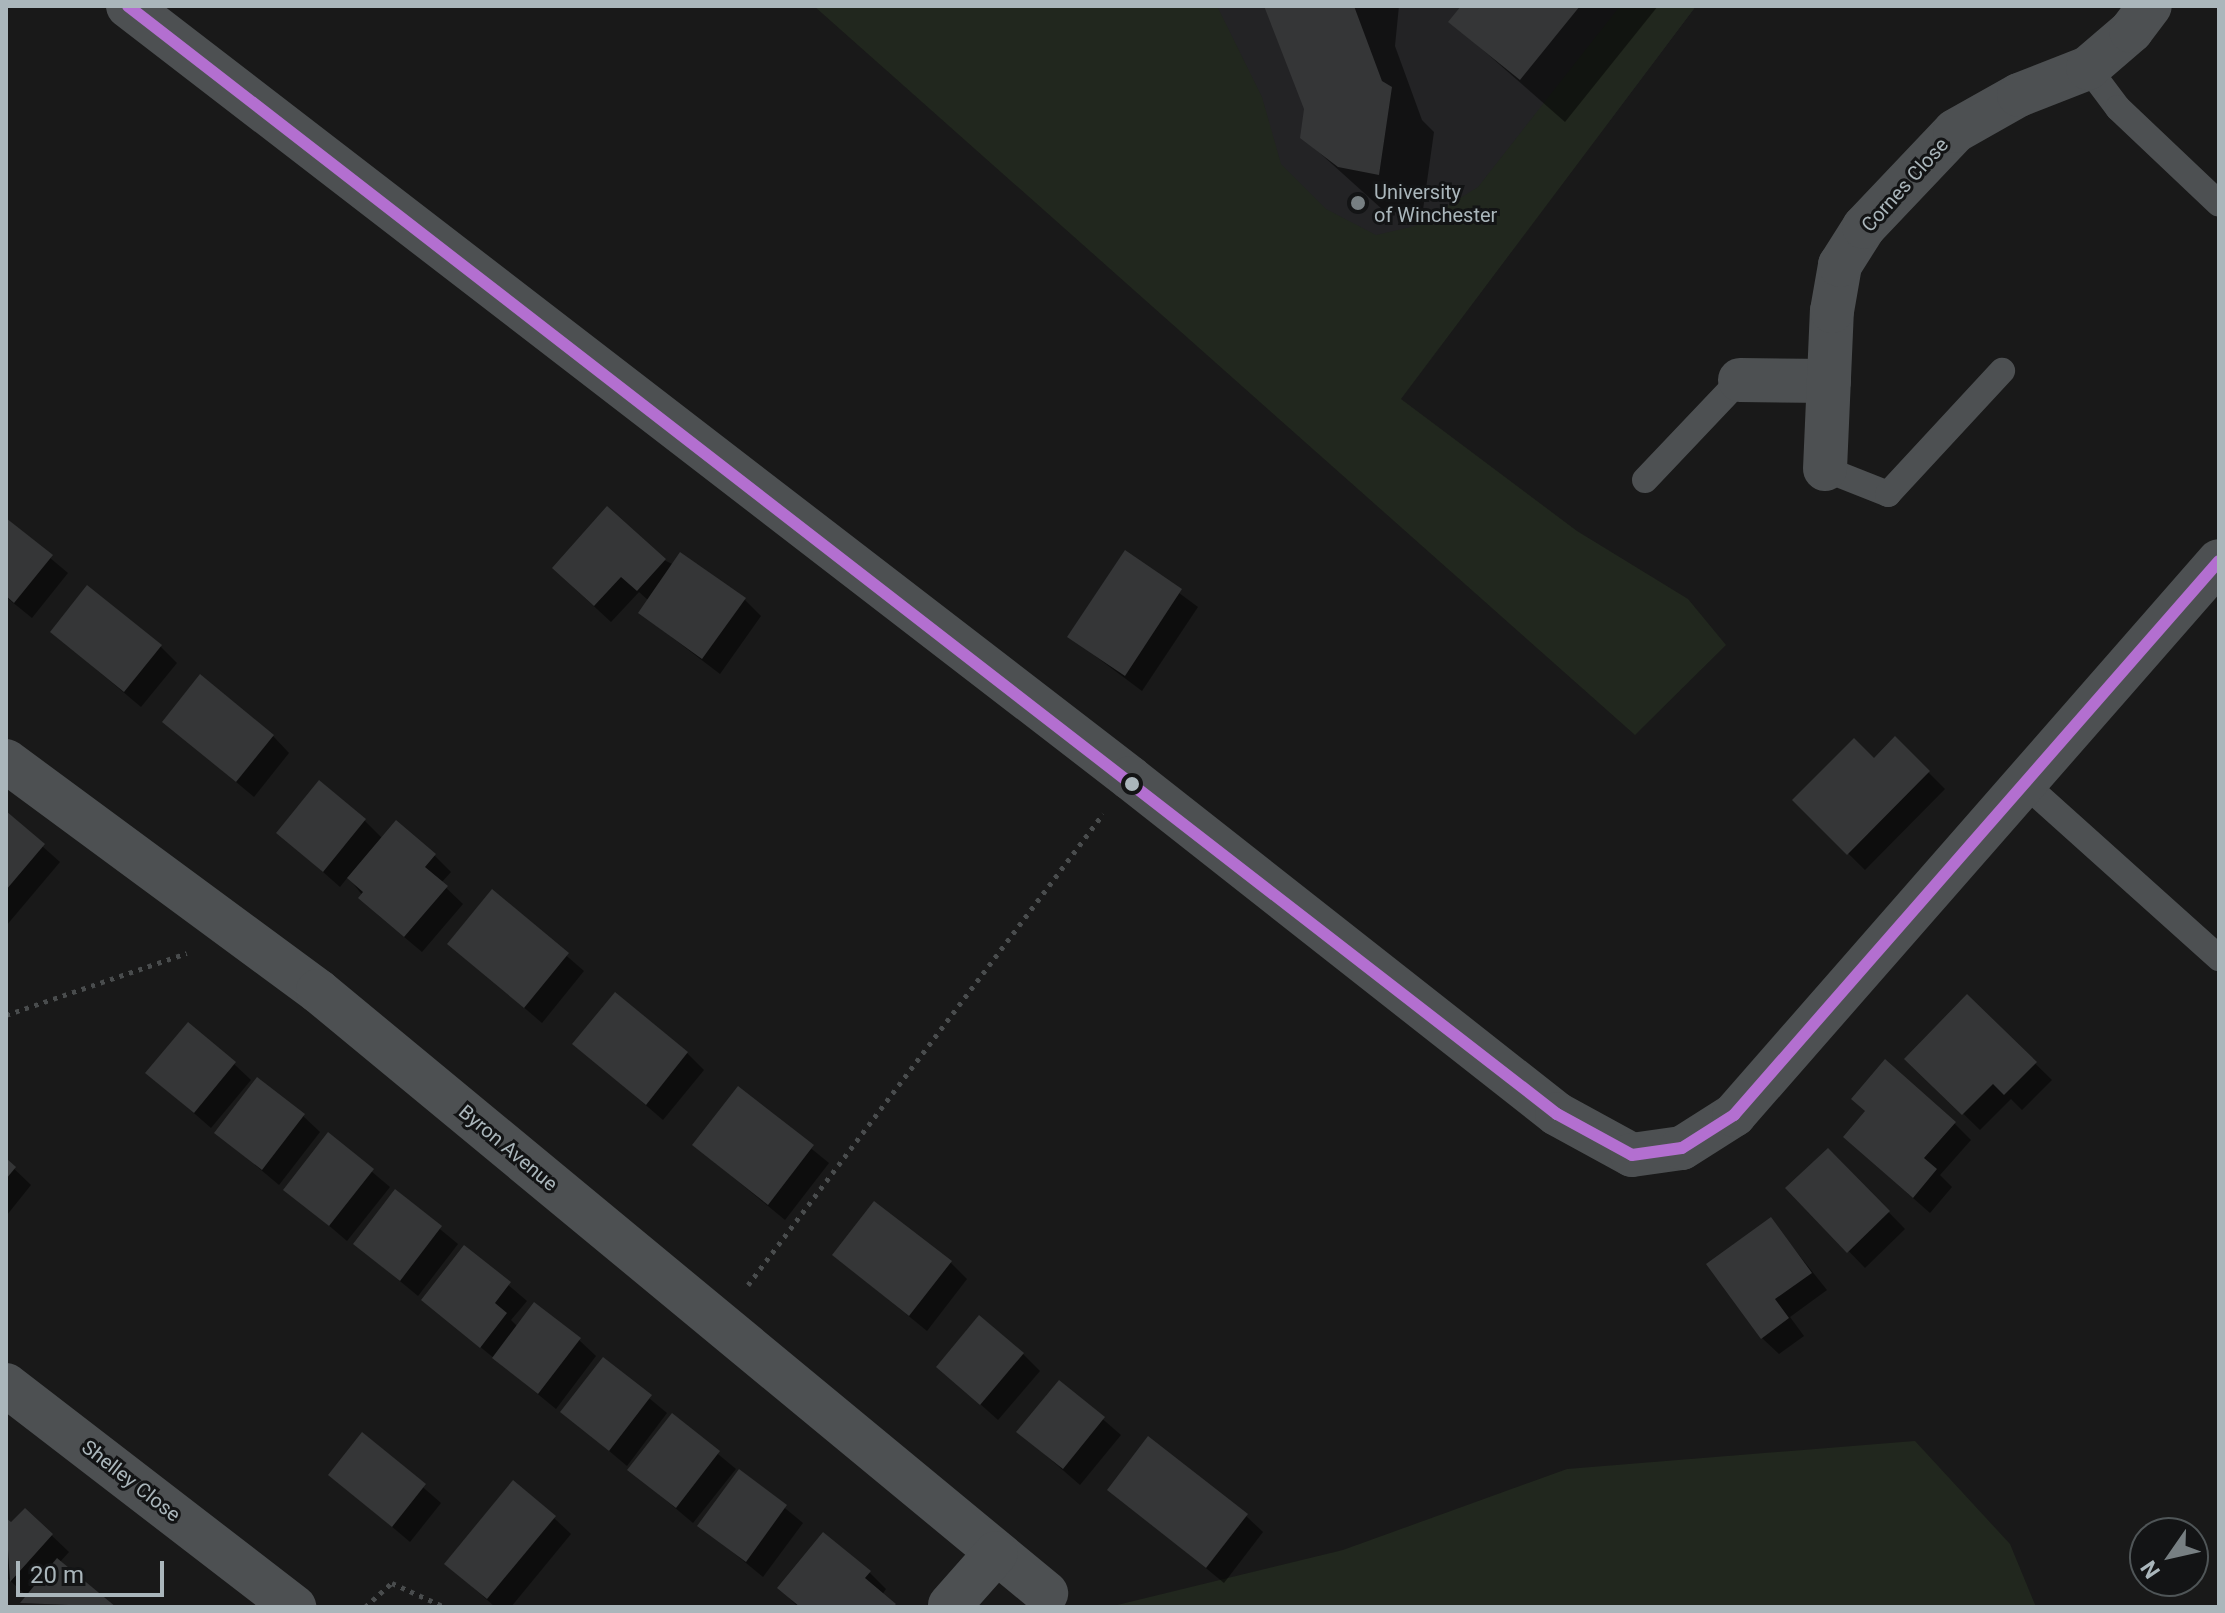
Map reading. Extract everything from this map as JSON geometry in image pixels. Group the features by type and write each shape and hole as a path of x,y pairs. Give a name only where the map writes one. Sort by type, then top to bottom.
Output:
{"street":[{"path":"128,6 1130,778 1557,1114 1632,1155 1682,1148 1708,1136 1734,1115 2219,561"},
{"name":"Cornes Close","path":"1825,469 1829,381 1840,265 1864,227 1955,131 2019,95 2088,68 2131,31 2150,6"},
{"path":"1740,380 1829,381"},
{"name":"Byron Avenue","path":"6,761 318,991 1046,1593"},
{"name":"Shelley Close","path":"6,1385 294,1607"},
{"path":"950,1605 996,1553"}],"lane":[{"path":"2088,68 2118,108 2219,204"},
{"name":"Cornes Close","path":"1825,469 1888,494 2002,371"},
{"path":"1645,480 1740,380"},
{"path":"2025,784 2219,958"}],"path":[{"path":"718,1323 1130,778"},
{"path":"6,1015 241,935"},
{"path":"365,1607 392,1583 445,1607"}],"shaded area":[{"path":"814,6 1217,6 1262,97 1281,164 1326,209 1376,235 1415,226 1478,187 1620,6 1696,6 1401,399 1577,531 1688,599 1726,645 1635,735"},
{"name":"University of Winchester","path":"936,6 1696,6 1400,399"},
{"path":"1915,1441 2010,1544 2036,1607 1109,1607 1343,1550 1567,1469"}],"building":[{"path":"1264,6 1354,6 1382,81 1392,87 1379,175 1338,167 1300,138 1304,109"},
{"path":"1461,6 1580,6 1520,80 1448,22"},
{"path":"607,506 666,559 637,591 621,577 594,606 552,568"},
{"path":"6,518 53,555 14,603 6,596"},
{"path":"1125,550 1182,589 1125,676 1067,637"},
{"path":"680,552 746,598 702,659 638,613"},
{"path":"87,585 162,645 124,692 50,632"},
{"path":"200,674 274,735 236,782 162,722"},
{"path":"1895,736 1930,771 1847,855 1792,800 1854,738 1874,758"},
{"path":"319,780 366,819 323,872 276,833"},
{"path":"6,811 45,844 6,890"},
{"path":"396,820 436,854 425,867 448,886 404,937 358,898 363,892 347,878"},
{"path":"492,889 569,953 524,1008 447,944"},
{"path":"615,992 688,1052 646,1105 572,1044"},
{"path":"1967,994 2037,1062 2004,1095 1993,1084 1962,1115 1904,1059"},
{"path":"188,1022 236,1062 194,1113 145,1073"},
{"path":"1885,1059 1956,1122 1924,1158 1937,1169 1913,1198 1843,1137 1865,1111 1851,1099"},
{"path":"257,1077 305,1114 262,1170 214,1133"},
{"path":"738,1086 814,1145 768,1205 692,1145"},
{"path":"328,1132 374,1169 329,1226 283,1190"},
{"path":"1828,1148 1890,1211 1847,1253 1785,1188"},
{"path":"6,1158 16,1167 6,1179"},
{"path":"395,1189 442,1226 400,1281 353,1244"},
{"path":"874,1201 952,1261 909,1316 832,1255"},
{"path":"1771,1217 1812,1273 1775,1299 1789,1318 1761,1339 1706,1264"},
{"path":"464,1245 511,1282 495,1303 507,1313 480,1348 421,1300"},
{"path":"534,1302 581,1338 538,1394 492,1358"},
{"path":"979,1315 1024,1353 980,1405 936,1367"},
{"path":"603,1357 652,1395 609,1451 560,1412"},
{"path":"1059,1380 1105,1417 1063,1469 1016,1432"},
{"path":"672,1413 720,1451 676,1508 627,1470"},
{"path":"362,1432 426,1484 392,1527 328,1475"},
{"path":"1148,1436 1248,1514 1206,1568 1107,1490"},
{"path":"739,1469 787,1505 746,1562 697,1526"},
{"path":"513,1480 556,1516 487,1599 444,1564"},
{"path":"25,1508 53,1534 10,1582 6,1518 11,1522"},
{"path":"823,1532 871,1571 865,1578 896,1604 893,1607 800,1607 777,1588"},
{"path":"57,1558 116,1607 20,1603"}],"transit line":[{"path":"128,6 1557,1114 1632,1155 1682,1148 1734,1115 2219,561"}],"place":[{"name":"University of Winchester","path":"1358,203"}]}
